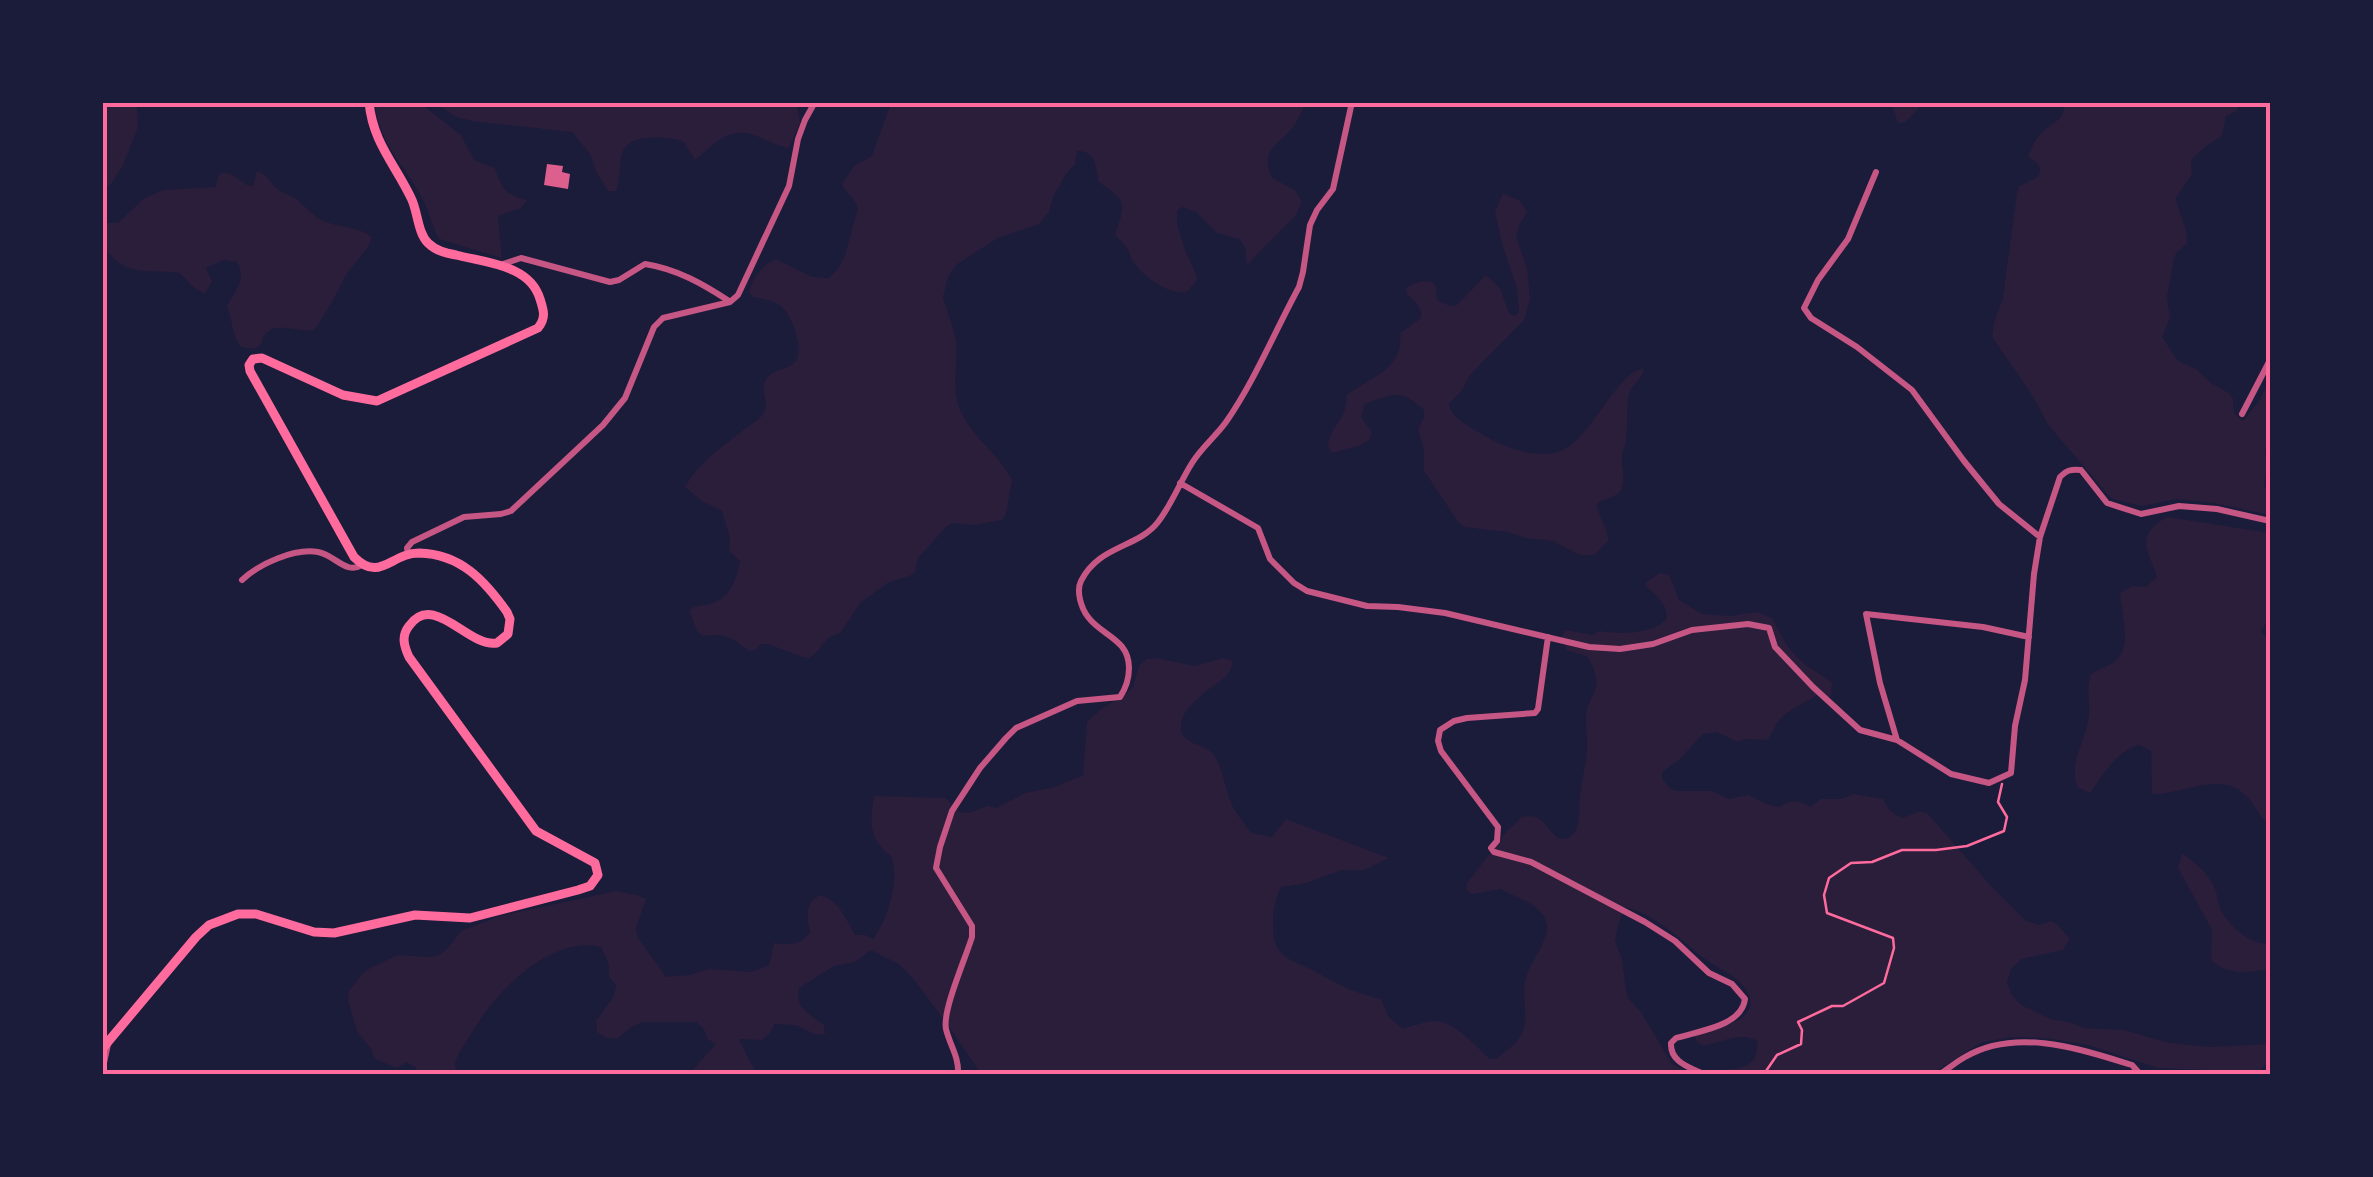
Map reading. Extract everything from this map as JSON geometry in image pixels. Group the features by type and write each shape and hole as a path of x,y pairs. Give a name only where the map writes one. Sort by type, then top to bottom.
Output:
{"main road":[{"path":"105,1046 196,937 224,917 256,914 314,932 334,934 415,915 470,918 578,890 598,878 596,863 536,831 405,647 405,631 410,624 430,615 448,620 482,643 497,643 508,634 507,612 468,568 428,555 408,555 374,568 362,565 250,371 249,365 257,357 343,395 370,402 386,399 542,324 544,313 538,293 525,276 500,265 440,251 427,242 404,183 374,131 369,102"}],"street":[{"path":"408,555 407,548 412,542 464,516 511,511 603,425 625,398 654,327 663,318 730,302 738,295 789,186 798,139 815,102"},
{"path":"958,1074 946,1014 972,937 972,926 936,868 952,811 980,768 1016,728 1077,701 1120,696 1125,689 1129,672 1122,644 1088,617 1079,587 1094,565 1116,547 1151,531 1193,461 1226,421 1298,287 1310,226 1332,189 1352,102"},
{"path":"1876,172 1848,238 1818,280 1804,308 1810,318 1912,390 1999,504 2040,536"},
{"path":"500,265 521,258 610,282 645,264 659,266 693,278 730,302"},
{"path":"2242,414 2270,360"},
{"path":"1180,483 1258,528 1270,559 1307,591 1368,606 1444,614 1589,647 1620,649 1653,644 1692,630 1748,624 1769,628 1775,647 1857,728 1898,740 1951,774 1988,782 2012,772 2040,536 2060,477 2070,469 2082,470 2107,503 2141,514 2179,506 2217,509 2270,521"},
{"path":"242,580 252,571 292,554 314,551 328,554 349,569 362,565"},
{"path":"1898,740 1880,683 1866,614 1983,627 2030,638"},
{"path":"1548,636 1538,709 1454,721 1440,730 1441,752 1498,826 1494,852 1531,862 1645,922 1675,942 1709,973 1732,984 1745,999 1744,1009 1732,1020 1671,1043 1675,1058 1703,1074"},
{"path":"1940,1074 1968,1054 2009,1042 2054,1044 2132,1066 2140,1074"},
{"path":"102,1072 105,1046"},
{"path":"2173,1074 2238,1074"}],"path":[{"path":"1764,1074 1777,1055 1801,1044 1798,1022 1820,1010 1843,1006 1884,983 1894,948 1892,938 1827,914 1824,895 1829,878 1851,863 1872,862 1902,850 1967,846 2004,831 2008,817 1998,802 2003,778"}],"shaded area":[{"path":"1891,102 1924,103 1905,122 1898,123"},
{"path":"105,103 137,103 138,128 122,167 103,189 106,149 102,116"},
{"path":"375,103 420,103 461,135 474,160 494,168 505,190 527,200 521,208 498,216 502,258 439,239 424,202 382,131"},
{"path":"436,103 797,103 800,123 789,148 748,134 731,134 695,160 683,141 659,137 634,141 623,151 616,191 608,191 590,154 572,132 472,121 456,117"},
{"path":"891,103 1306,103 1268,157 1272,178 1295,190 1302,202 1296,215 1247,265 1245,247 1239,239 1217,233 1196,212 1182,207 1177,211 1177,224 1197,280 1188,291 1173,291 1150,279 1133,262 1115,235 1122,203 1099,182 1092,157 1077,151 1075,164 1039,224 998,238 956,265 943,297 956,342 958,404 969,425 1012,480 1006,514 1002,520 974,525 952,523 946,527 918,558 915,572 889,582 860,603 841,632 828,638 809,658 768,644 749,651 728,637 703,636 697,631 689,610 724,596 735,580 740,561 729,551 730,538 722,511 685,487 712,455 762,416 767,378 797,358 796,334 786,312 776,303 753,297 749,292 763,268 776,259 812,277 829,278 838,269 858,208 842,184 854,166 872,156"},
{"path":"2064,103 2238,103 2237,111 2226,116 2222,136 2191,160 2192,174 2176,198 2187,244 2174,259 2167,297 2170,318 2162,337 2178,361 2229,393 2234,413 2243,421 2260,400 2270,377 2264,486 2270,493 2270,515 2177,499 2142,506 2112,499 2049,426 1992,337 2003,297 2019,186 2038,177 2040,170 2028,156 2041,134 2060,118"},
{"path":"257,171 319,219 372,237 314,330 272,329 259,346 250,348 238,343 227,306 240,280 237,262 224,260 206,268 212,281 205,294 180,273 135,270 119,263 103,248 102,220 118,223 143,199 163,190 215,187 219,174 229,174 253,186"},
{"path":"1503,193 1520,201 1527,212 1516,237 1527,267 1530,299 1524,320 1469,376 1449,404 1462,422 1500,444 1532,453 1553,453 1577,440 1624,381 1644,368 1629,394 1622,488 1597,504 1608,541 1594,555 1580,555 1553,541 1459,523 1424,471 1418,429 1424,410 1409,398 1396,395 1365,404 1361,417 1372,432 1370,439 1332,453 1328,446 1347,395 1392,363 1400,345 1400,333 1421,318 1419,307 1407,295 1406,288 1419,282 1433,282 1437,300 1457,305 1486,275 1500,288 1509,313 1515,316 1519,311 1517,288 1495,212"},
{"path":"2167,517 2270,533 2270,616 2261,632 2270,640 2270,827 2244,794 2229,786 2208,784 2152,794 2151,751 2139,745 2117,758 2090,793 2077,787 2075,767 2089,715 2091,674 2113,663 2123,649 2120,593 2132,586 2146,587 2157,577 2147,537"},
{"path":"1660,573 1669,575 1679,600 1702,614 1730,616 1757,612 1772,618 1788,647 1804,664 1832,682 1831,696 1817,695 1788,712 1767,740 1738,742 1717,732 1703,734 1662,772 1662,779 1671,789 1712,791 1729,799 1749,795 1779,807 1794,801 1810,807 1821,799 1841,799 1853,794 1883,799 1890,811 1902,818 1921,811 1928,814 2026,921 2039,925 2051,921 2070,939 2063,950 2022,959 2011,969 2007,983 2021,1005 2084,1028 2124,1030 2169,1043 2210,1047 2270,1044 2270,1060 2258,1072 2158,1068 2088,1045 2013,1037 1982,1042 1932,1074 1725,1074 1712,1070 1750,1063 1757,1051 1757,1041 1737,1037 1703,1046 1694,1035 1726,1026 1745,1015 1750,997 1735,978 1658,922 1625,907 1615,941 1622,959 1627,997 1641,1012 1672,1064 1691,1074 981,1074 915,981 900,965 871,950 855,962 834,966 799,988 801,1005 824,1025 825,1035 796,1025 775,1024 762,1040 739,1039 758,1074 689,1074 716,1044 707,1039 696,1022 643,1022 617,1039 597,1032 596,1021 614,996 616,985 609,977 609,965 601,947 586,945 541,960 504,990 459,1053 456,1074 419,1074 406,1062 397,1068 375,1059 357,1031 349,991 370,968 398,955 439,955 461,931 500,916 616,891 646,899 636,928 638,938 666,977 709,969 751,972 769,965 774,943 794,944 810,932 809,907 819,895 836,905 855,935 873,939 887,911 894,878 892,857 878,844 872,830 874,796 946,798 959,812 969,813 987,806 997,808 1025,793 1055,787 1083,775 1087,722 1133,687 1139,666 1147,659 1195,666 1223,658 1233,661 1229,672 1189,708 1181,726 1189,741 1214,755 1233,807 1251,833 1272,837 1286,819 1389,858 1364,870 1342,870 1303,884 1281,887 1273,919 1280,951 1340,985 1381,999 1388,1016 1402,1028 1443,1022 1490,1059 1496,1059 1522,1033 1525,982 1547,927 1541,913 1526,901 1501,889 1472,894 1466,890 1467,883 1522,817 1542,820 1558,838 1573,835 1579,818 1586,754 1586,714 1596,683 1588,657 1567,650 1562,637 1565,630 1593,635 1599,631 1634,632 1659,625 1666,620 1666,609 1646,582"},
{"path":"2182,853 2208,877 2221,910 2235,929 2256,942 2270,943 2270,969 2232,971 2211,960 2212,930 2178,868"}],"building":[{"path":"547,164 563,166 562,172 570,174 568,189 544,185"}]}
